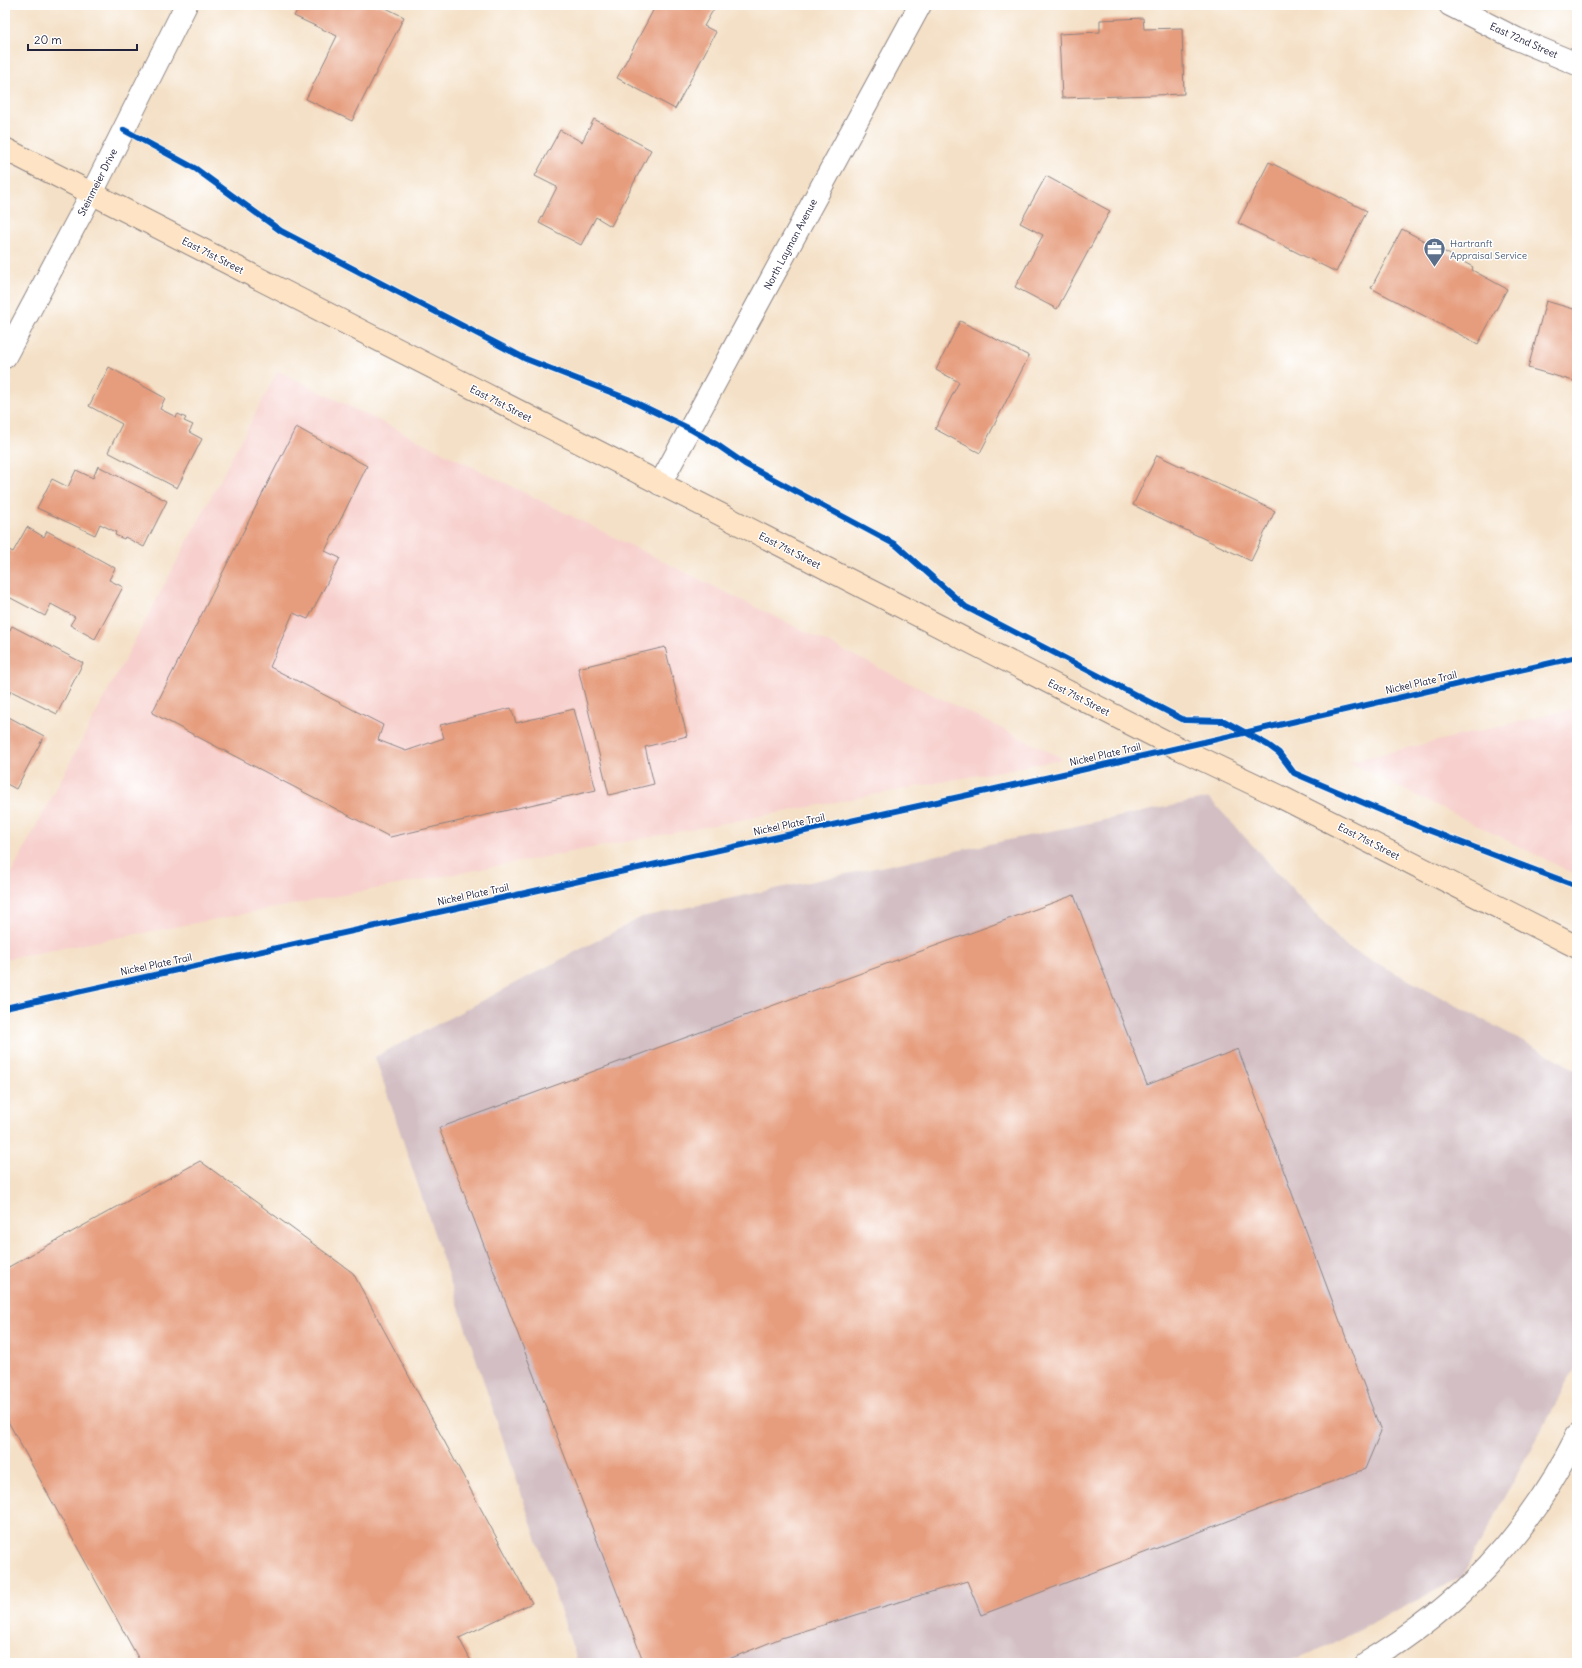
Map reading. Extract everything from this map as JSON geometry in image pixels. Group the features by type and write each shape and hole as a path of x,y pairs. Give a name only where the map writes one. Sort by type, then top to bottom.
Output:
{"main road":[{"name":"East 71st Street","path":"5,149 1178,748 1279,796 1577,947"}],"street":[{"name":"Steinmeier Drive","path":"5,357 92,193 186,5"},
{"name":"North Layman Avenue","path":"660,484 920,5"},
{"name":"East 72nd Street","path":"1450,5 1517,39 1577,64"},
{"path":"1366,1663 1403,1640 1446,1608 1493,1561 1532,1512 1560,1468 1577,1436"}],"shaded area":[{"path":"278,371 1063,759 5,959 5,885"},
{"path":"1577,708 1577,875 1349,762 1386,753"},
{"path":"1209,798 1345,946 1577,1070 1577,1364 1460,1578 1320,1650 1283,1663 578,1663 375,1057 642,917"}],"building":[{"path":"300,5 380,5 404,17 352,121 306,99 337,36 294,16"},
{"path":"656,5 716,5 704,26 716,32 675,109 617,78"},
{"path":"1143,18 1144,29 1182,28 1184,94 1062,98 1059,34 1100,32 1100,20"},
{"path":"594,119 651,150 611,226 596,217 581,245 539,223 557,187 535,176 560,130 582,142"},
{"path":"1269,162 1367,211 1336,272 1238,223"},
{"path":"1046,176 1110,211 1057,309 1015,287 1043,235 1020,223"},
{"path":"1402,229 1473,267 1472,270 1507,289 1478,344 1371,288"},
{"path":"1546,301 1577,310 1577,382 1528,368"},
{"path":"960,321 1029,356 980,453 935,429 959,382 936,370"},
{"path":"109,367 165,398 160,409 176,417 178,414 186,418 184,421 193,425 189,432 202,439 177,488 108,452 122,424 89,406"},
{"path":"296,427 367,466 325,551 340,558 308,619 293,613 270,667 383,725 378,740 406,751 444,738 440,725 511,708 516,723 574,709 596,790 390,837 152,713"},
{"path":"1157,455 1275,511 1251,561 1133,505"},
{"path":"98,466 167,501 144,547 125,537 124,539 115,535 116,532 100,524 95,535 37,508 52,479 68,487 76,470 93,478"},
{"path":"27,527 44,537 47,531 115,568 109,580 123,587 95,639 70,625 75,617 51,604 45,616 5,595 5,548 13,552"},
{"path":"12,626 83,663 57,714 11,691 5,704 5,639"},
{"path":"665,647 687,736 645,747 654,784 609,795 578,668"},
{"path":"5,715 44,736 16,789 5,783"},
{"path":"1074,895 1147,1085 1238,1049 1381,1431 1365,1469 981,1615 967,1581 781,1638 719,1663 644,1663 439,1128"},
{"path":"200,1161 353,1273 532,1603 459,1638 472,1663 141,1663 5,1416 5,1269"}],"cycle path":[{"path":"124,130 196,169 281,231 526,359 628,399 690,429 716,444 745,464 896,545 966,607 1184,720 1224,721 1268,745 1279,753 1294,773 1420,827 1577,886"},
{"name":"Nickel Plate Trail","path":"5,1008 1081,770 1577,657"}],"place":[{"name":"Hartranft Appraisal Service","path":"1435,268"}]}
